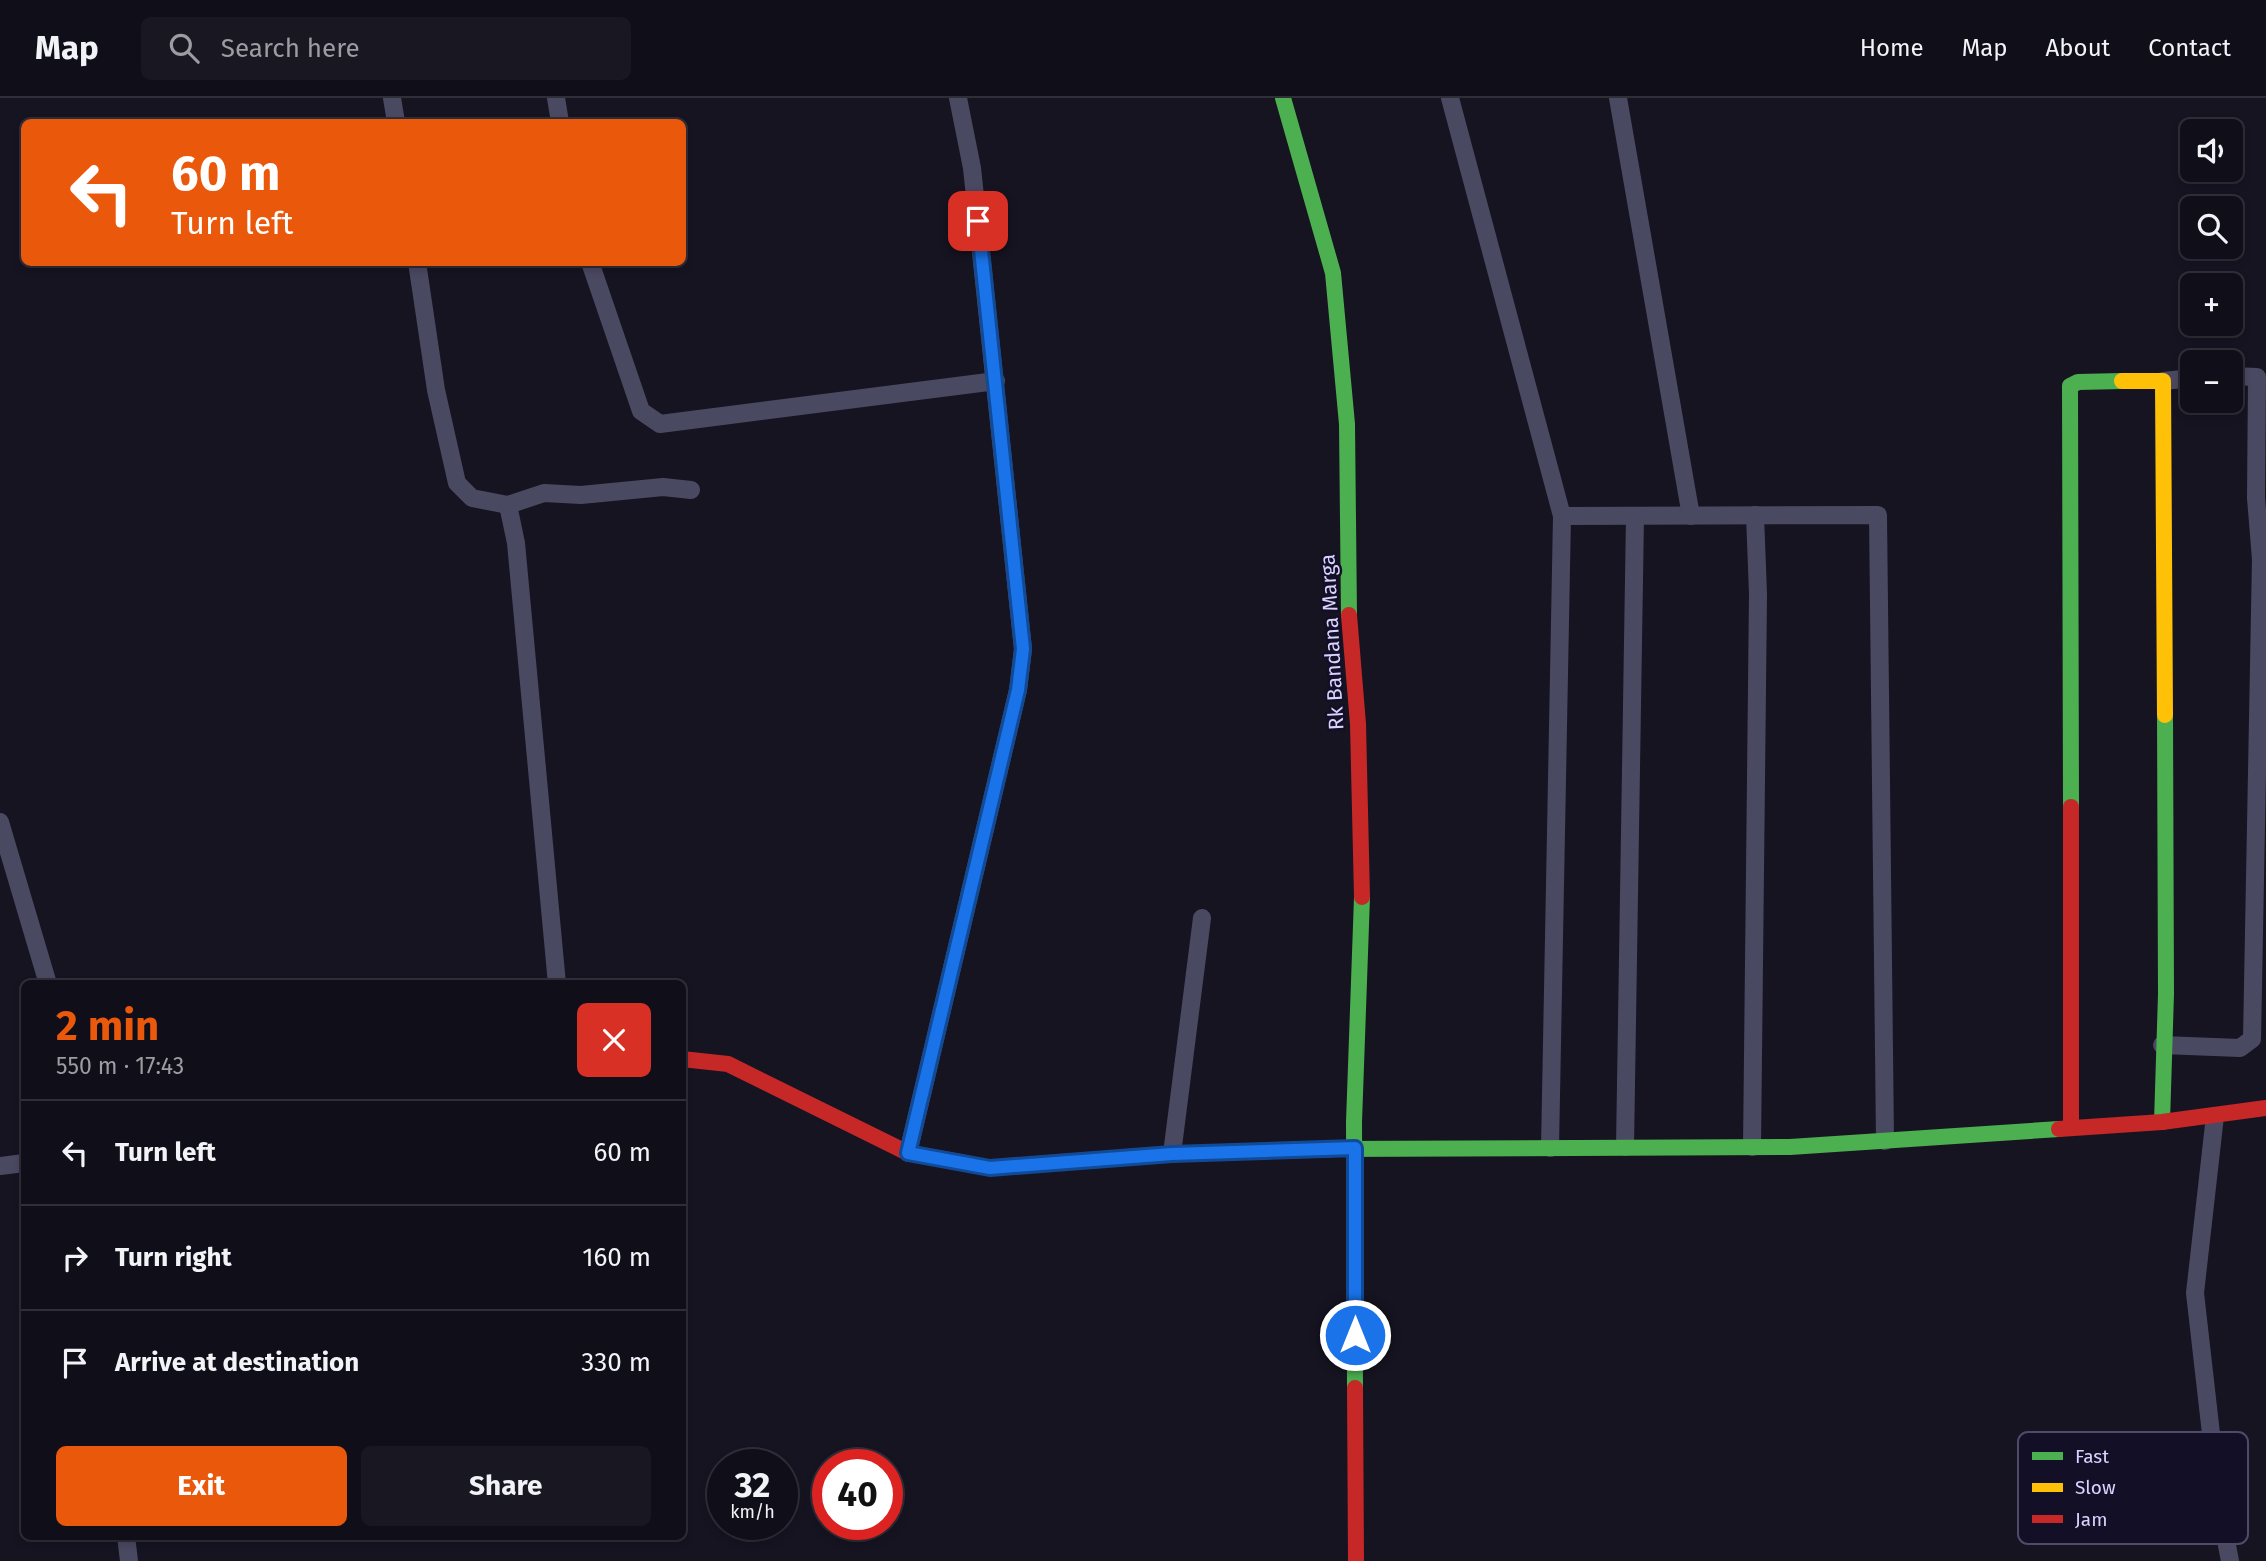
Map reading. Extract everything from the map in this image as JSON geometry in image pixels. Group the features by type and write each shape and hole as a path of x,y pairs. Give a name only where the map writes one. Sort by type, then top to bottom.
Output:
{"street":[{"path":"392,98 396,119"},
{"path":"556,98 560,119"},
{"path":"908,1153 1018,690 1023,649 972,168 958,98"},
{"name":"Rk Bandana Marga","path":"1283,98 1333,273 1346,410 1346,584 1358,724 1363,930 1355,1148 1356,1561"},
{"path":"1450,98 1562,516 1550,1147"},
{"path":"1618,98 1691,516"},
{"path":"418,266 436,390 457,483 472,498 508,505 544,494 581,495 663,487 691,490"},
{"path":"591,266 641,411 660,424 996,381"},
{"path":"2162,1045 2241,1048 2252,1039 2261,559 2256,498 2262,377 2243,376"},
{"path":"2071,1128 2070,386 2078,382 2180,380"},
{"path":"2162,1122 2162,1045 2166,980 2164,381"},
{"path":"508,505 516,543 557,980"},
{"path":"1752,1147 1758,594 1755,515"},
{"path":"1562,516 1878,515 1885,1141"},
{"path":"1625,1147 1635,516"},
{"path":"0,822 47,980"},
{"path":"1172,1154 1202,918"},
{"path":"686,1059 728,1064 908,1153 990,1168 1172,1154 1355,1148 1752,1147 1885,1141 2162,1122 2266,1108"},
{"path":"2210,1432 2194,1293 2215,1116"},
{"path":"0,1166 21,1163"},
{"path":"126,1540 129,1561"}],"traffic: fast":[{"path":"1283,98 1333,273 1347,424 1349,615"},
{"path":"2071,807 2070,386 2078,382 2122,381"},
{"path":"2162,1122 2166,994 2165,715"},
{"path":"1355,1388 1354,1122 1362,897"},
{"path":"1334,1149 1790,1147 2059,1129"}],"traffic: slow":[{"path":"2122,381 2163,381 2165,715"},
{"path":"960,1162 990,1168 1172,1154 1334,1149"}],"traffic: jam":[{"path":"1349,615 1358,724 1362,897"},
{"path":"2071,807 2071,1128"},
{"path":"686,1059 728,1064 908,1153 960,1162"},
{"path":"2059,1129 2162,1122 2266,1108"},
{"path":"1355,1388 1356,1561"}],"route":[{"path":"978,221 1023,649 1018,690 908,1153 990,1168 1172,1154 1355,1148 1355,1335"}]}
